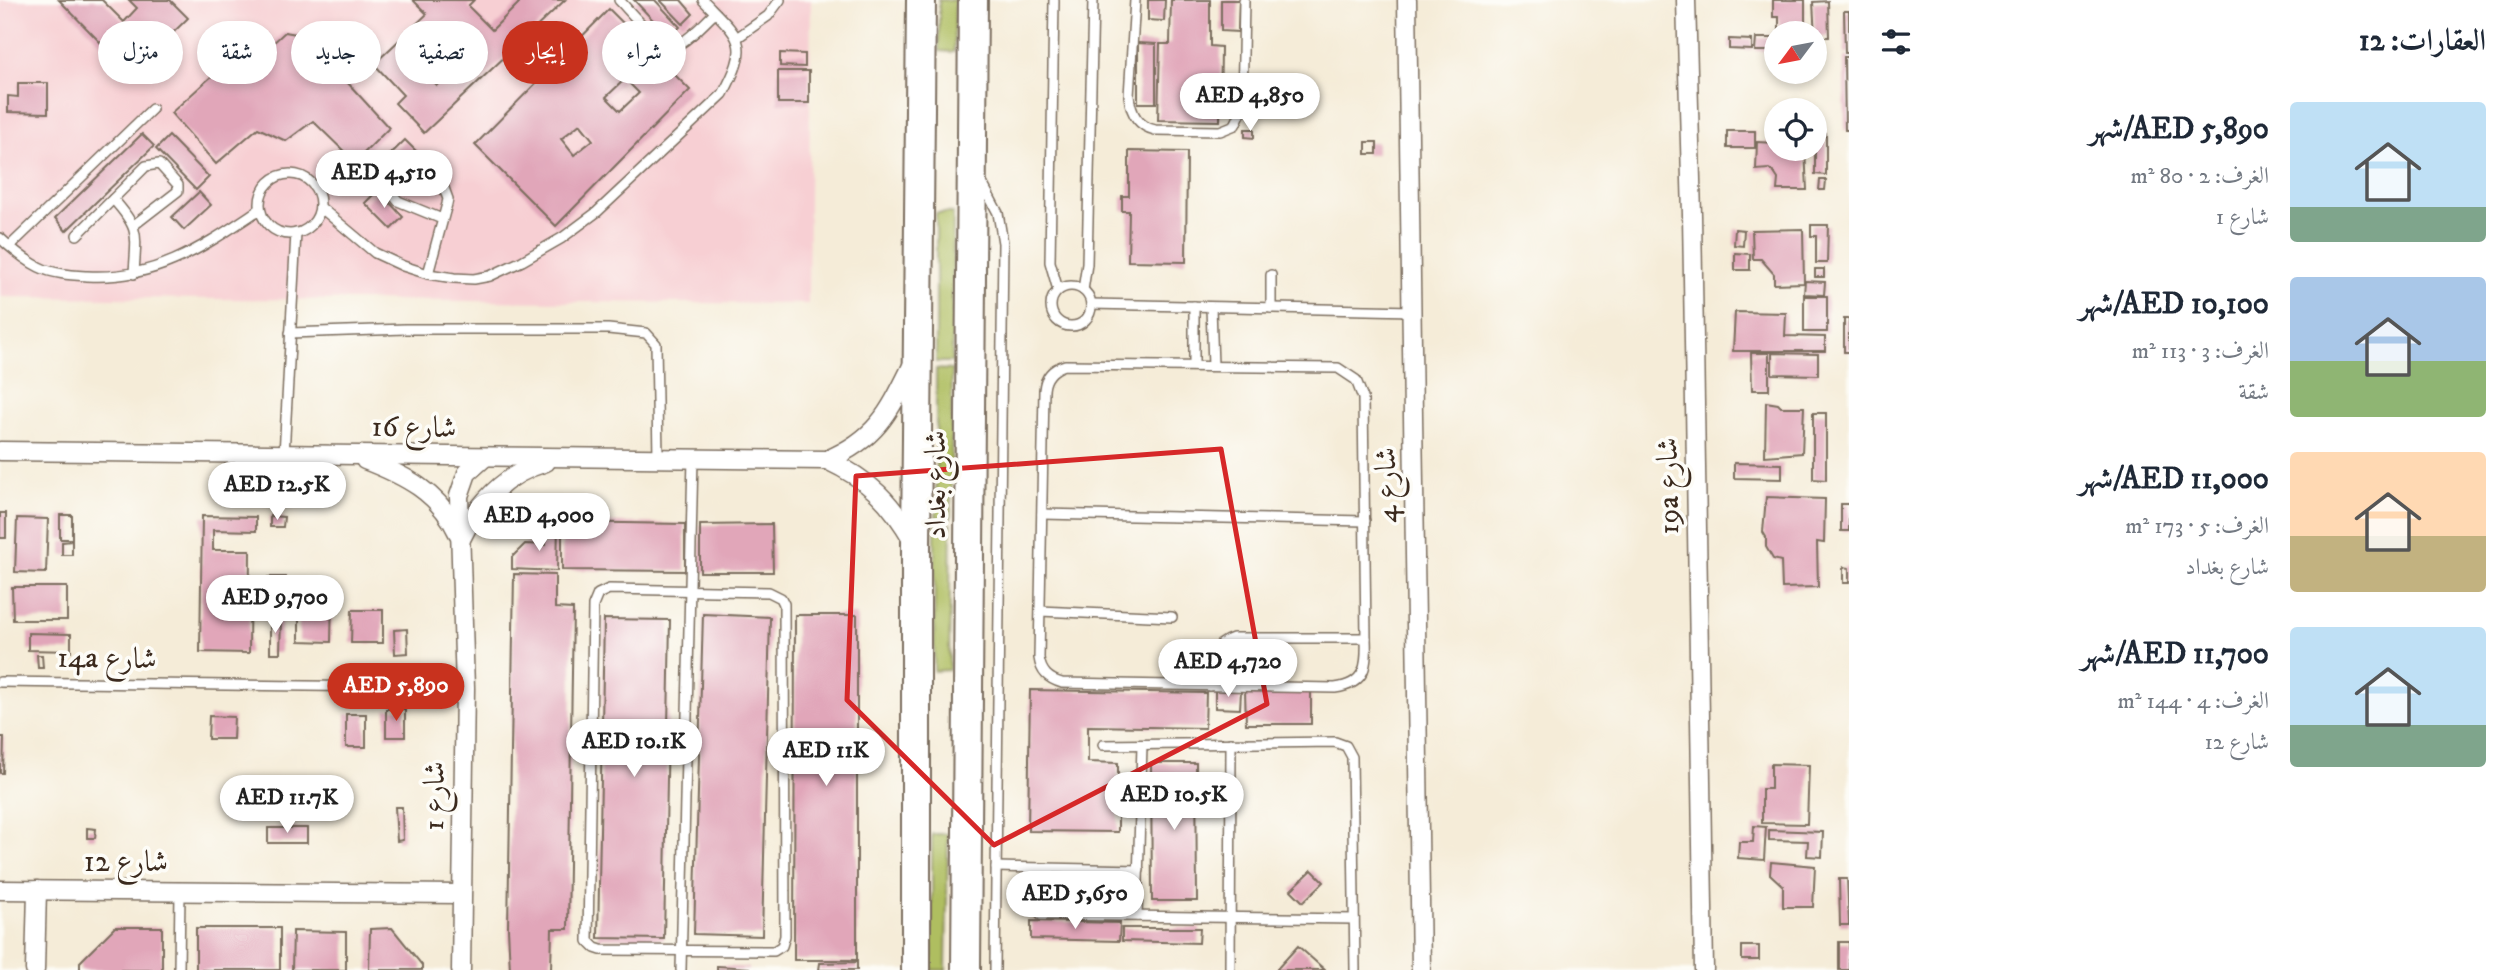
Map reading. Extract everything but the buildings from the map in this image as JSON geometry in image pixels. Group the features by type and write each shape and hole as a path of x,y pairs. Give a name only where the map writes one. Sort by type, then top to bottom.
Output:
{"main road":[{"name":"شارع بغداد","path":"966,970 973,0"},
{"name":"شارع بغداد","path":"914,964 920,57 916,10"}],"street":[{"name":"شارع 4","path":"1407,0 1421,970"},
{"name":"19a شارع","path":"1686,0 1704,970"},
{"name":"شارع 16","path":"0,451 827,460 847,452 865,439 880,423 918,354"},
{"name":"شارع 1","path":"352,455 399,473 425,489 446,512 461,539"},
{"name":"شارع 1","path":"461,970 465,688 458,496 467,473 485,457"},
{"path":"461,539 476,511 497,488 523,471 560,457"},
{"name":"شارع 16","path":"827,460 855,473 874,489 897,516 916,547"},
{"name":"شارع 12","path":"0,890 461,894"},
{"path":"35,970 37,890"}],"lane":[{"path":"619,0 659,39 673,45 681,43 715,13"},
{"path":"320,207 375,253 428,274 464,279 490,276 522,261 597,212 723,93 736,70 740,54 738,37 703,0"},
{"path":"738,37 768,16 780,0"},
{"path":"1054,0 1049,262 1058,290"},
{"path":"1083,290 1087,264 1093,0"},
{"path":"1135,0 1129,96 1135,119 1145,128 1155,130 1220,131 1235,125 1242,110 1244,0"},
{"path":"10,246 152,109"},
{"path":"77,235 150,164 159,164 178,185 176,194 134,225"},
{"path":"972,164 998,213 1003,243 995,970"},
{"path":"428,274 447,204 446,193 426,171 414,172 396,186 393,194 398,201 442,219"},
{"path":"289,173 302,176 312,183 319,194 320,207 316,219 307,228 296,233 277,231 269,226 260,209 260,196 266,185 276,176 289,173"},
{"path":"113,200 134,225 134,274"},
{"path":"0,238 39,267 70,275 102,277 134,274 195,252 260,209"},
{"path":"284,455 296,233"},
{"path":"1271,275 1271,307"},
{"path":"1066,286 1083,290 1091,304 1085,321 1077,326 1059,323 1053,316 1052,298 1058,290 1066,286"},
{"path":"1091,304 1413,311"},
{"path":"1194,306 1194,366"},
{"path":"1212,307 1213,366"},
{"path":"290,333 405,329 608,329 646,333 656,344 658,457"},
{"path":"1065,365 1213,366 1338,368 1351,375 1361,389 1366,638 1366,663 1363,671 1358,678 1344,687 1054,681 1047,676 1040,664 1044,390 1047,377 1065,365"},
{"path":"681,970 693,458"},
{"path":"1042,514 1365,521"},
{"path":"609,589 690,591 769,592 781,598 784,604 785,936 782,946 774,951 601,950 588,941 593,606 598,594 609,589"},
{"path":"1040,611 1172,617"},
{"path":"1209,685 1213,655 1222,643 1233,638 1366,638"},
{"name":"14a شارع","path":"0,682 465,688"},
{"path":"1103,745 1335,742 1341,743 1350,751 1355,970"},
{"path":"1230,970 1231,743"},
{"path":"1137,916 1142,745"},
{"path":"996,867 1139,870"},
{"path":"179,970 180,891"},
{"path":"1041,915 1354,919"}],"highlighted area":[{"path":"1221,449 1267,704 994,845 847,700 856,476"}],"shaded area":[{"path":"0,0 811,0 808,304 0,297"}],"green space":[{"path":"939,0 955,0 954,52 939,51"},
{"path":"936,213 953,213 952,362 936,362"},
{"path":"936,369 952,370 951,518 936,517"},
{"path":"951,524 949,670 934,671 935,525"},
{"path":"932,834 948,834 946,970 932,970"}]}
